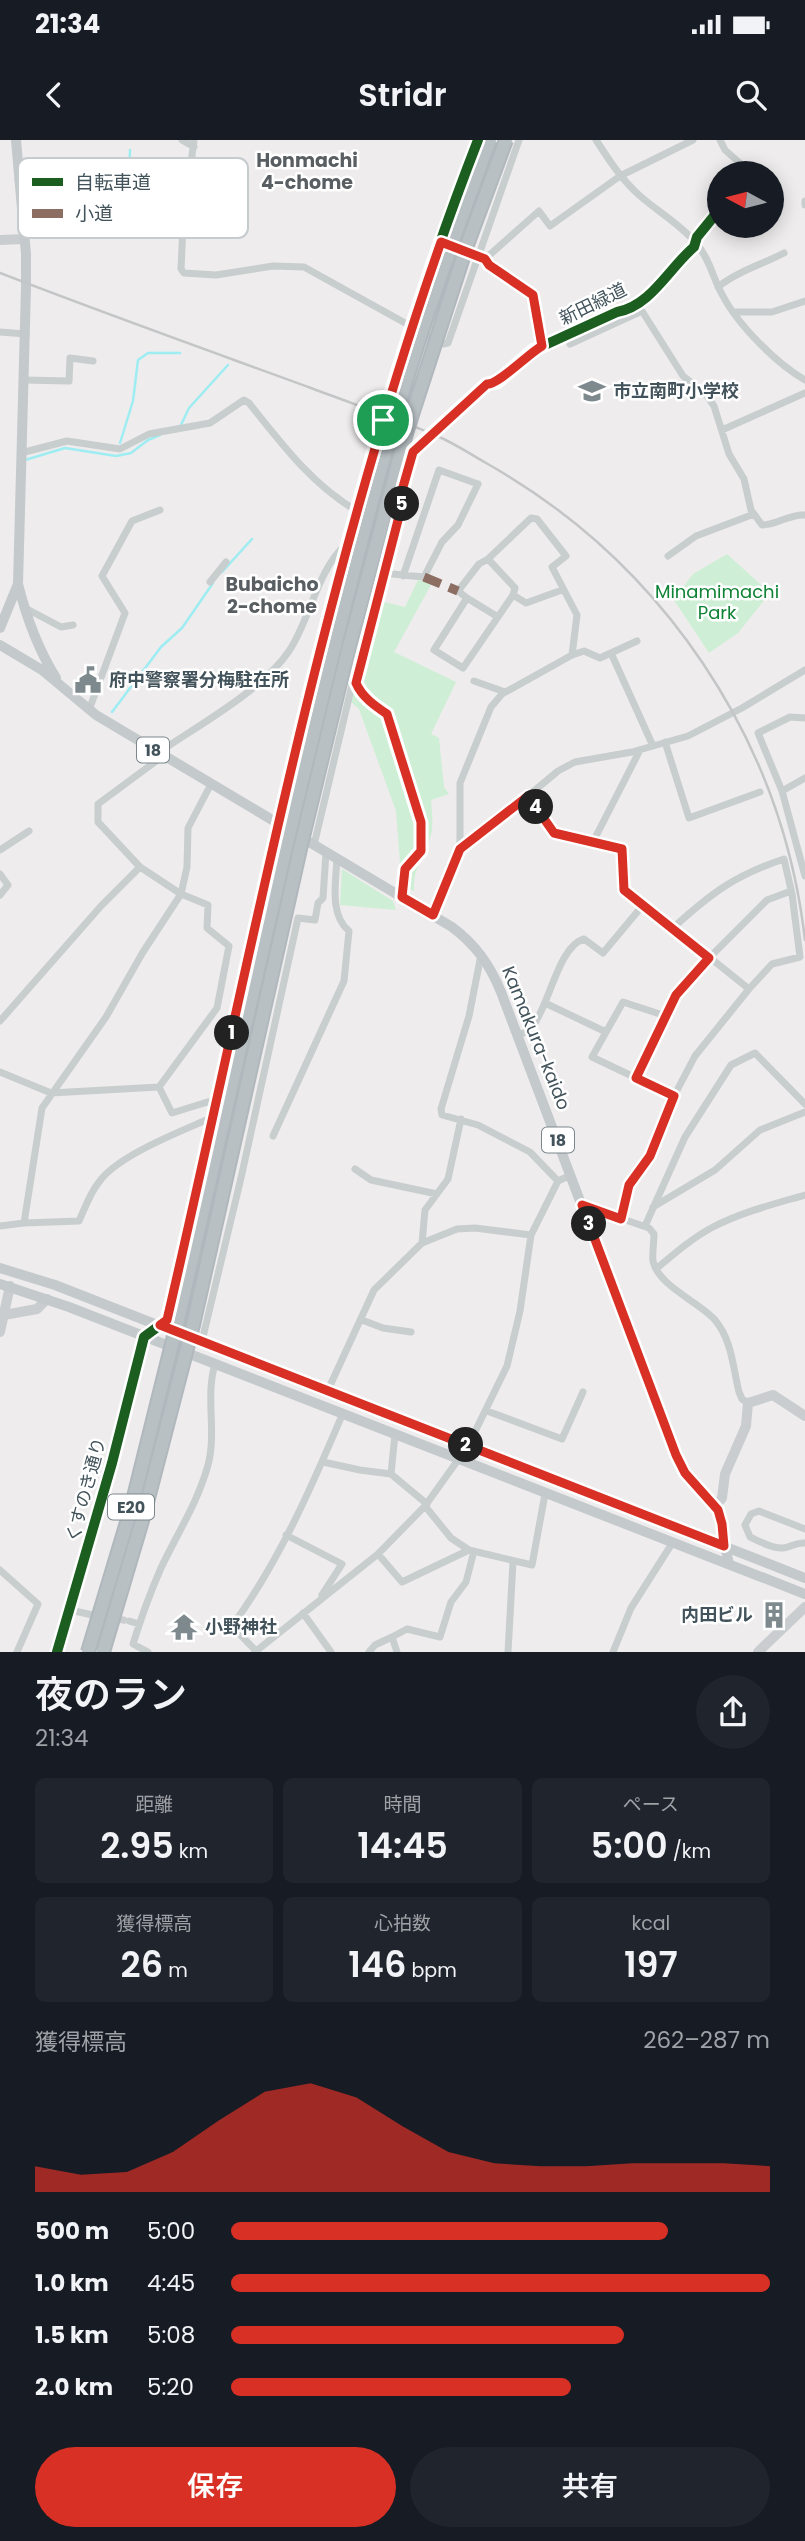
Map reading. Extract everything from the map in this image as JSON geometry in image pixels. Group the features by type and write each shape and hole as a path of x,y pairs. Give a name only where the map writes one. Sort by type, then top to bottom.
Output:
{"highway":[{"name":"E20","path":"88,1652 131,1509 169,1361 336,638 398,409 453,240 490,140"},
{"name":"E20","path":"103,1652 144,1514 183,1366 346,654 422,381 467,245 506,140"}],"main road":[{"name":"18","path":"16,140 18,180"},
{"name":"18","path":"24,239 26,334 18,583 24,608 41,650 60,684"},
{"name":"18","path":"0,628 18,583"},
{"name":"Kamakura-kaido","path":"0,645 60,684 89,710 160,755 433,915 463,935 481,954 492,970 518,1035 676,1455 685,1473 715,1507 721,1519 724,1546"},
{"path":"0,1268 55,1285 202,1341 805,1578"},
{"path":"5,1285 144,1336 805,1594"},
{"name":"18","path":"724,1546 729,1564"}],"street":[{"path":"182,140 194,143"},
{"path":"144,1336 167,1320 279,824 342,567 411,327 478,140"},
{"path":"182,238 181,269 184,273 216,275 273,266 304,267 443,344 448,343 481,258 519,140"},
{"path":"596,140 620,176 695,242 734,312 776,360 805,380"},
{"path":"481,258 539,211 550,226 620,176 693,140"},
{"path":"720,140 725,150 737,161"},
{"path":"0,240 24,239"},
{"path":"441,242 481,258 533,295 542,346"},
{"path":"719,287 733,275 744,274 784,253"},
{"path":"734,312 772,312 805,302"},
{"path":"570,344 642,311 683,376 705,393 714,406 729,454 744,479 751,510 762,525 769,525 787,516 805,515"},
{"path":"0,332 26,334"},
{"path":"24,380 69,381 70,358 93,361"},
{"path":"722,430 805,393"},
{"path":"21,453 67,442 120,449 149,434 211,423 244,400 310,474 337,499 357,511"},
{"path":"342,567 402,576 424,577 442,542 458,525 478,484 439,470 402,576"},
{"path":"89,710 125,613 102,576 132,521 160,510"},
{"path":"668,556 695,536 754,514"},
{"path":"498,617 458,591 479,564 488,559 531,518 537,519 566,555 552,567 577,615 572,655"},
{"path":"159,1087 217,1008 229,946 207,928 208,905 181,894 140,867 98,822 98,804 267,676 287,655 298,637 334,555 349,541"},
{"path":"467,597 434,650 463,668 513,595 515,588 488,559"},
{"path":"210,582 226,562"},
{"path":"513,595 526,603 562,590"},
{"path":"24,608 61,627 73,625"},
{"path":"433,915 460,849 460,783 491,707 505,692 572,655 584,651 600,658 637,641"},
{"path":"611,653 653,746"},
{"path":"460,849 558,771 575,762 640,750 688,736 805,670"},
{"path":"474,681 505,692"},
{"path":"314,845 352,685 356,683"},
{"path":"805,718 790,717 758,733 782,791 805,875"},
{"path":"665,742 689,818 760,792"},
{"path":"593,842 640,750"},
{"path":"782,791 805,778"},
{"path":"24,1223 42,1108 106,1017 143,952 181,894 187,867 188,828 211,784"},
{"path":"528,796 554,833 622,849 624,890 749,989"},
{"path":"0,850 29,831"},
{"path":"202,1341 298,918 315,920 318,903 323,898 326,852"},
{"path":"273,1136 344,981 349,931 338,917 335,896 337,859"},
{"path":"621,1219 629,1185 650,1156 674,1096 695,1056 772,964 800,957 784,859 741,875 706,898 673,928"},
{"path":"0,1021 101,906 140,867"},
{"path":"0,874 8,885 0,895"},
{"path":"636,1078 676,995 766,900 791,891"},
{"path":"518,1035 533,1027 564,959 577,941 584,939 603,953 643,905"},
{"path":"481,954 469,1016 441,1109 442,1115 478,1125 535,1155 558,1181"},
{"path":"666,1016 623,1002 592,1057 674,1096"},
{"path":"545,1003 606,1032"},
{"path":"645,1226 685,1137 731,1065 755,1053 805,1104"},
{"path":"0,1072 51,1093 159,1087"},
{"path":"159,1087 172,1113 217,1099"},
{"path":"653,1207 715,1170 761,1130 805,1111"},
{"path":"0,1226 79,1221 99,1181 122,1162 165,1138 213,1117"},
{"path":"422,1243 425,1210 449,1179 461,1119"},
{"path":"355,1169 371,1181 437,1195"},
{"path":"343,1413 323,1462 286,1535 251,1600 232,1626 256,1651 377,1555 426,1505 459,1460 487,1411 507,1366 520,1311 531,1235 558,1181 571,1175"},
{"path":"656,1269 690,1241 711,1228 745,1213 805,1195"},
{"path":"582,1205 645,1226 654,1234 653,1261 656,1269 674,1288 715,1319 726,1337 739,1392 748,1403 746,1426 727,1468 722,1498 715,1507"},
{"path":"328,1390 374,1290 422,1243 457,1229 475,1228 531,1235"},
{"path":"0,1332 5,1285"},
{"path":"2,1315 37,1309 47,1299"},
{"path":"362,1320 383,1328 411,1332"},
{"name":"くすのき通り","path":"57,1652 112,1463 144,1336"},
{"path":"148,1652 133,1644 161,1569 185,1523 207,1469 211,1451 211,1392 215,1364"},
{"path":"487,1411 562,1439 583,1392"},
{"path":"748,1403 773,1395 805,1416"},
{"path":"391,1474 395,1434"},
{"path":"323,1462 391,1474 426,1505 451,1538 471,1550 532,1565 545,1494"},
{"path":"805,1529 759,1511 751,1514 745,1525 750,1537 778,1548 805,1543"},
{"path":"793,1544 799,1534 797,1525"},
{"path":"286,1535 342,1563 318,1602"},
{"path":"613,1652 631,1608 673,1542"},
{"path":"377,1555 402,1582 471,1550"},
{"path":"369,1652 375,1645 407,1629 440,1637 451,1602 466,1583 471,1550"},
{"path":"508,1652 513,1562"},
{"path":"0,1570 38,1604 17,1652"},
{"path":"758,1652 805,1606"},
{"path":"70,1611 88,1614"},
{"path":"303,1613 327,1651"},
{"path":"129,1621 139,1624"},
{"path":"392,1637 397,1652"}],"green space":[{"name":"Minamimachi Park","path":"727,554 770,593 738,633 709,653 674,600 693,574"},
{"path":"418,580 432,583 394,652 456,682 431,734 439,738 444,787 449,794 431,800 431,833 417,869 414,891 397,884 400,862 396,811 359,709 348,699 372,599 405,607"},
{"path":"342,869 393,901 396,910 340,905"}],"waterway":[{"path":"130,150 130,158"},
{"path":"120,443 133,401 138,360 148,353 180,353"},
{"path":"181,425 189,408 228,365"},
{"path":"25,460 65,448 116,456 131,453 160,435"},
{"path":"222,572 252,539"},
{"path":"112,712 161,647 182,628 213,583"}],"tunnel":[{"path":"88,1614 129,1621"}],"railway":[{"path":"0,273 443,439 549,504 607,551 658,604 703,663 740,727 770,795 792,866 805,940"}],"marked path":[{"path":"424,577 458,591"}],"cycle path":[{"path":"57,1652 112,1463 144,1337 167,1320 267,873 339,576 380,429 426,284 478,140"},
{"name":"新田緑道","path":"402,897 405,869 421,851 421,823 387,714 365,697 356,683 405,493 403,487 413,451 487,384 497,382 534,350 640,302 694,247 697,237 707,225"}],"place":[{"name":"市立南町小学校","path":"592,391"},
{"name":"府中警察署分梅駐在所","path":"88,680"},
{"name":"内田ビル","path":"774,1615"},
{"name":"小野神社","path":"184,1627"}],"district":[{"name":"Honmachi 4-chome","path":"307,171"},
{"name":"Bubaicho 2-chome","path":"272,595"}],"route":[{"path":"441,242 485,259 489,265 533,295 538,336 542,346 508,371 498,382 487,384 413,452 356,683 374,706 387,714 421,822 421,851 405,869 402,897 433,915 460,849 470,844 528,796 554,833 622,849 624,890 709,958 676,995 636,1078 674,1096 650,1156 629,1185 621,1219 582,1205 676,1455 685,1473 718,1510 724,1546 160,1325 167,1320 265,882 342,567 383,420 411,327 441,242"}]}
